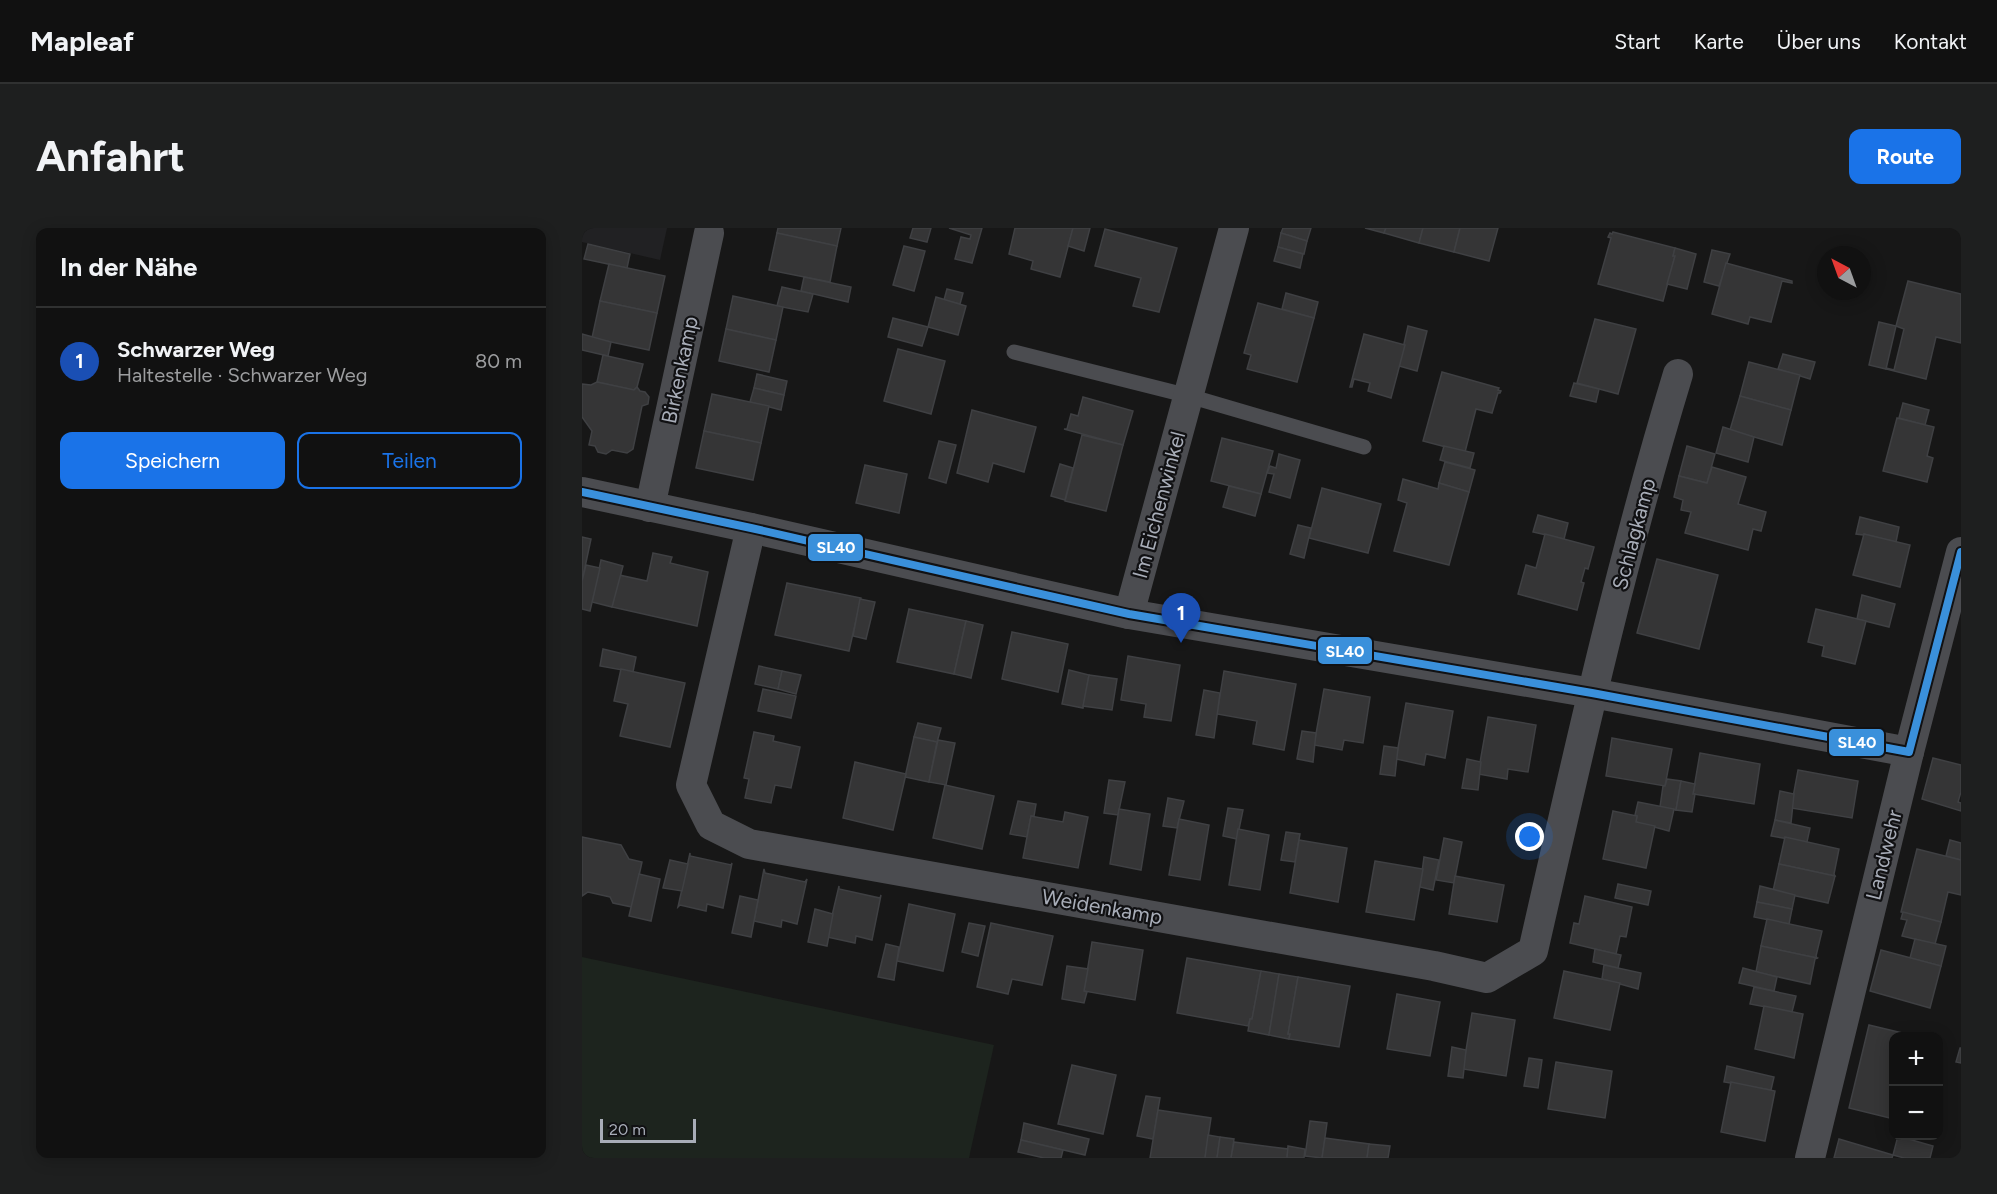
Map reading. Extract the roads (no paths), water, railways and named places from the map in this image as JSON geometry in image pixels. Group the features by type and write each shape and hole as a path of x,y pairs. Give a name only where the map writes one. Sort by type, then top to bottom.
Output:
{"street":[{"name":"Im Eichenwinkel","path":"1129,614 1234,228"},
{"name":"Birkenkamp","path":"650,507 709,233"},
{"name":"Schlagkamp","path":"1592,693 1663,422 1678,374"},
{"path":"582,492 1129,614 1592,693 1909,752"},
{"name":"Weidenkamp","path":"751,528 691,784 711,825 749,844 1434,966 1487,978 1533,951 1592,693"},
{"name":"Landwehr","path":"1810,1158 1909,752 1961,552"}],"lane":[{"path":"1014,352 1189,396 1364,447"}],"place":[{"name":"Schwarzer Weg","path":"1181,643"}]}
